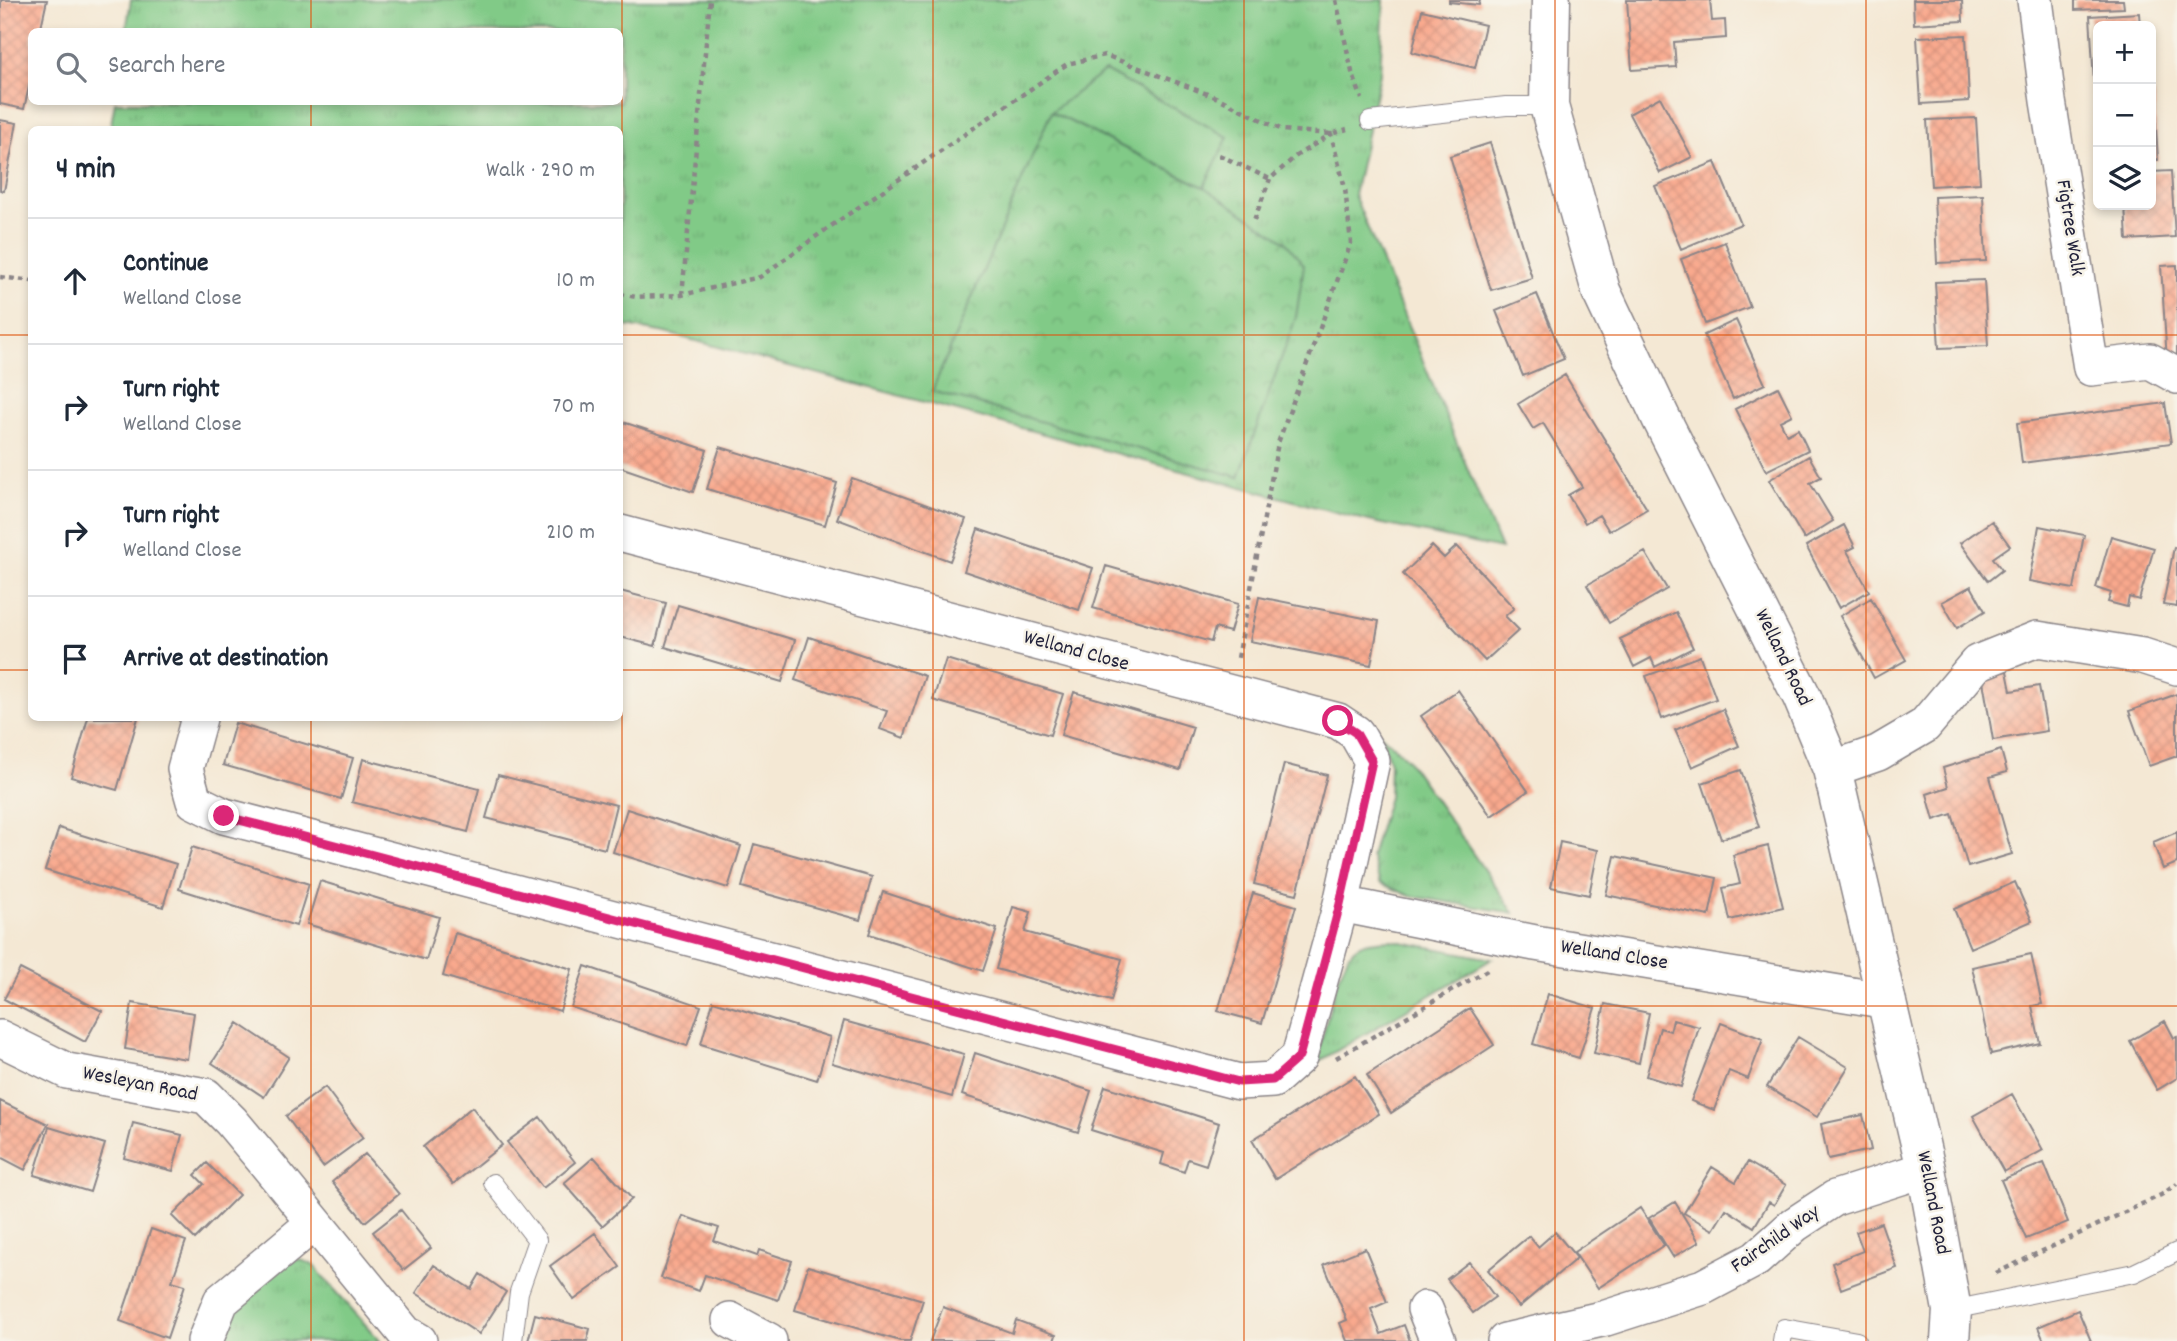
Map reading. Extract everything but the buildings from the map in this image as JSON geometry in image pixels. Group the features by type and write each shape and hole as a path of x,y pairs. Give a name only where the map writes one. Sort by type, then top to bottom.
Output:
{"street":[{"name":"Welland Road","path":"1551,0 1549,106 1601,291 1661,418 1802,697 1832,769 1926,1169 1951,1326"},
{"name":"Figtree Walk","path":"2035,0 2048,100 2091,368 2150,361 2177,376"},
{"name":"Welland Close","path":"198,721 185,769 194,801 224,816 1239,1082 1273,1080 1299,1057 1340,904 1372,761 1356,733 1338,721 623,534"},
{"path":"1832,769 1878,753 1924,726 1978,663 2037,639 2143,656 2177,667"},
{"name":"Welland Close","path":"1340,904 1535,943 1888,1001"},
{"name":"Wesleyan Road","path":"0,1038 67,1071 206,1096 231,1121 407,1338"},
{"name":"Fairchild Way","path":"1505,1341 1606,1318 1703,1287 1756,1259 1794,1226 1835,1198 1926,1169"},
{"path":"205,1341 221,1301 314,1223"},
{"path":"1425,1309 1438,1341"},
{"path":"730,1320 769,1341"}],"lane":[{"path":"1370,121 1506,106 1549,106"},
{"path":"493,1183 537,1240 519,1292 513,1341"},
{"path":"1951,1326 2134,1273 2177,1252"},
{"path":"1782,1341 1784,1328 1857,1341"}],"path":[{"path":"682,295 710,0"},
{"path":"1254,220 1270,179 1296,156 1331,134 1370,121 1352,72 1336,0"},
{"path":"623,295 636,297 682,295 760,277 1067,64 1105,55 1218,98 1282,130 1331,134"},
{"path":"1230,692 1279,443 1351,243 1345,188 1331,134"},
{"path":"1219,155 1270,179"},
{"path":"0,277 28,280"},
{"path":"1333,1059 1535,943"},
{"path":"1951,1326 1998,1271 2161,1195 2177,1184"}],"green space":[{"path":"131,0 1384,0 1380,74 1354,195 1501,549 1369,521 666,333 623,326 623,126 111,126 114,105 623,105 623,28 126,28"},
{"path":"1105,71 1228,137 1204,187 1051,112"},
{"path":"1051,112 1204,187 1285,241 1304,265 1296,317 1239,477 932,391"},
{"path":"1381,735 1407,759 1514,913 1410,896 1380,883 1371,856 1389,797 1390,763"},
{"path":"1391,940 1492,959 1316,1063 1336,986 1348,957 1354,949 1363,944"},
{"path":"299,1259 313,1265 380,1341 216,1341 230,1305 266,1273"}],"route":[{"path":"224,816 1239,1082 1273,1080 1299,1057 1340,904 1372,761 1356,733 1338,721"}]}
